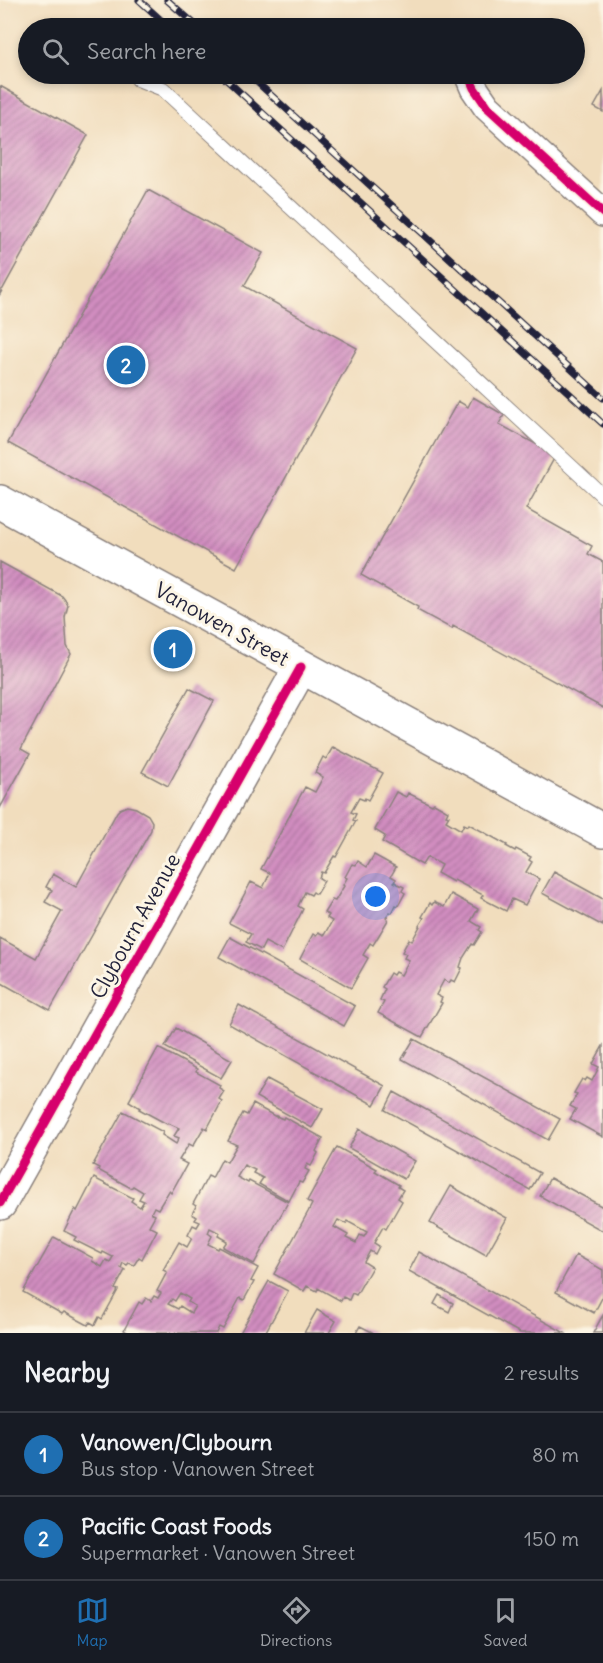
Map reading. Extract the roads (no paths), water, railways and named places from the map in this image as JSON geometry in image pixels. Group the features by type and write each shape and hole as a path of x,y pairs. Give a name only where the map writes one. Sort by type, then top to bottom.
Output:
{"main road":[{"name":"Vanowen Street","path":"0,502 603,831"},
{"name":"Clybourn Avenue","path":"0,1203 301,667"}],"street":[{"path":"472,84 487,107 603,213"}],"lane":[{"path":"150,84 163,89 603,496"}],"railway":[{"path":"139,0 159,18"},
{"path":"167,0 188,18"},
{"path":"231,84 603,424"},
{"path":"259,84 603,398"}],"place":[{"name":"Pacific Coast Foods","path":"126,365"},
{"name":"Vanowen/Clybourn","path":"173,649"}]}
